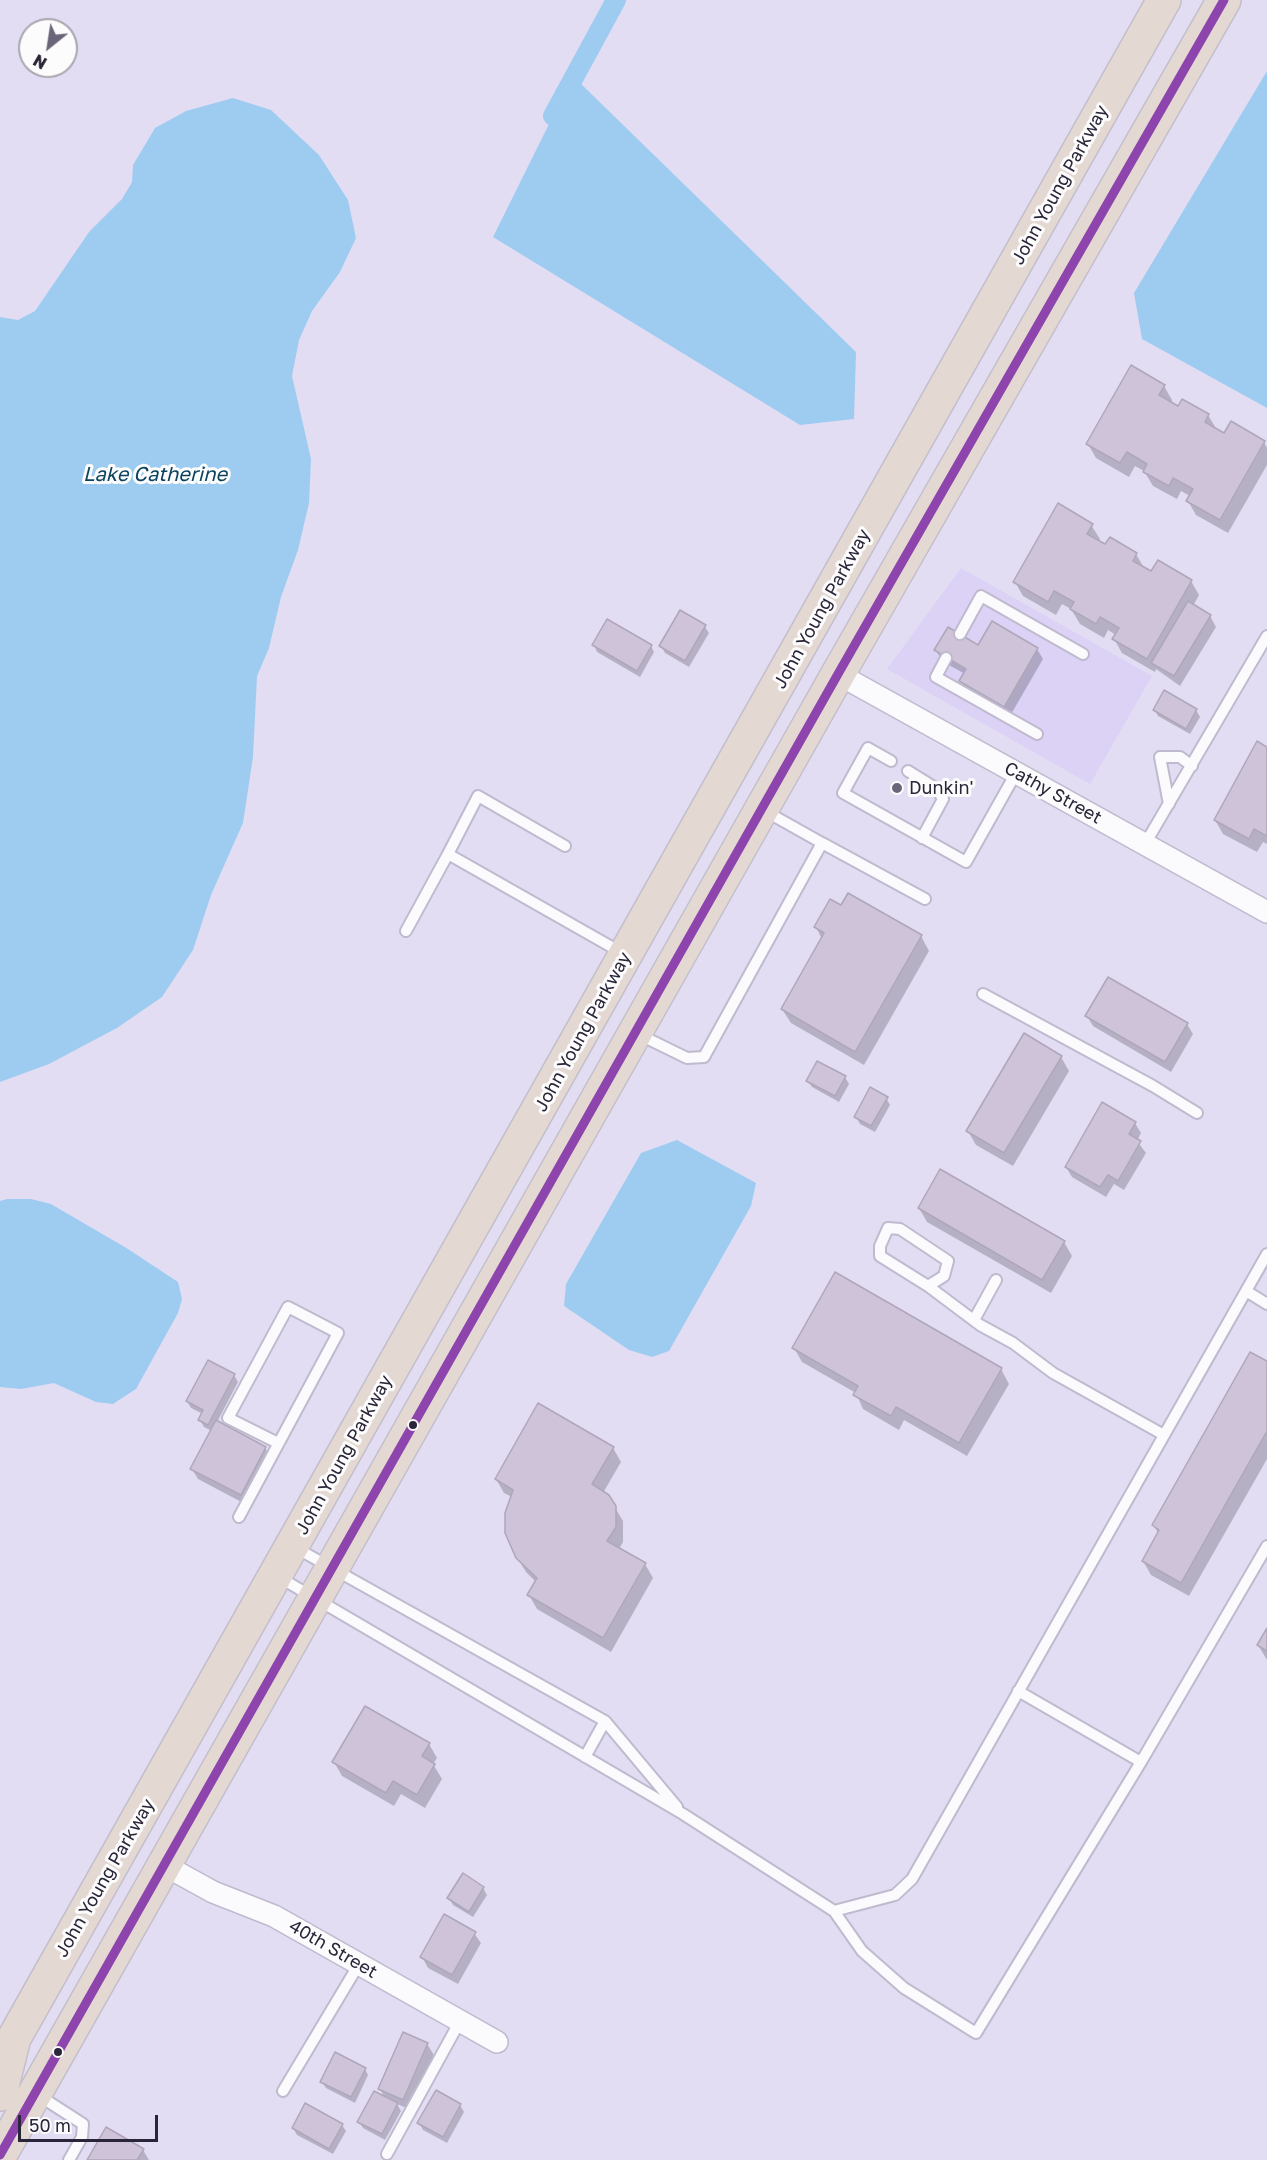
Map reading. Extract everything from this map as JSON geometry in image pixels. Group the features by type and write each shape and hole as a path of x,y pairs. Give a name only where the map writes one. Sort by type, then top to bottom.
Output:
{"highway":[{"name":"John Young Parkway","path":"0,2094 7,2051 1164,0"},
{"path":"0,2155 761,809 1224,0"},
{"path":"838,674 834,632 844,591 861,540"}],"street":[{"name":"Cathy Street","path":"838,674 1267,912"},
{"name":"40th Street","path":"164,1864 213,1892 274,1916 497,2042"}],"lane":[{"path":"960,634 981,596 1083,654"},
{"path":"1145,844 1267,636"},
{"path":"946,658 936,677 1037,734"},
{"path":"891,761 868,748 843,793 966,862 1016,773"},
{"path":"1169,804 1160,757 1180,757 1192,766"},
{"path":"908,771 937,789 943,799 922,838"},
{"path":"406,932 478,796 565,846"},
{"path":"761,809 925,899"},
{"path":"635,1033 687,1058 704,1057 822,843"},
{"path":"448,854 626,955"},
{"path":"983,994 1154,1086 1197,1113"},
{"path":"928,1286 944,1276 948,1261 900,1230 888,1228 880,1246 880,1256 928,1286 974,1320 1013,1343 1053,1373 1164,1436"},
{"path":"834,1911 895,1895 912,1879 1267,1254"},
{"path":"974,1320 996,1280"},
{"path":"1246,1291 1267,1304"},
{"path":"239,1517 338,1333 288,1307 228,1418 278,1443"},
{"path":"293,1546 605,1721 683,1814"},
{"path":"276,1576 683,1814 834,1911 862,1951 904,1988 976,2033 1141,1762 1267,1546"},
{"path":"1018,1691 1141,1762"},
{"path":"585,1757 605,1721"},
{"path":"283,2091 359,1964"},
{"path":"387,2154 460,2021"},
{"path":"35,2093 83,2124 82,2137 69,2160"}],"shaded area":[{"path":"961,568 1152,676 1090,784 887,669"}],"water":[{"path":"1267,71 1267,408 1142,339 1134,293"},
{"path":"575,78 856,352 854,419 800,425 493,237 553,116"},
{"name":"Lake Catherine","path":"233,98 271,110 319,155 348,200 356,238 340,272 312,311 299,340 292,376 311,459 309,503 298,550 281,597 269,648 257,676 253,757 243,823 211,895 193,950 162,997 117,1028 49,1064 0,1082 0,317 18,320 35,311 89,232 122,199 132,182 133,165 155,128 186,111"},
{"path":"677,1140 756,1183 751,1206 669,1351 652,1357 629,1350 564,1306 566,1284 641,1153"},
{"path":"31,1199 51,1204 128,1249 178,1282 182,1299 178,1313 136,1389 113,1404 96,1402 54,1383 21,1389 0,1387 0,1201"}],"building":[{"path":"1131,365 1165,385 1159,395 1178,406 1182,399 1209,414 1205,422 1224,433 1231,421 1265,441 1220,520 1186,501 1193,489 1173,478 1169,486 1143,472 1147,464 1127,452 1120,463 1086,444"},
{"path":"1058,503 1093,524 1087,534 1105,544 1110,537 1137,553 1133,561 1151,571 1158,560 1192,580 1147,659 1112,639 1119,628 1100,617 1096,624 1070,609 1074,602 1054,591 1048,602 1013,582"},
{"path":"1188,601 1211,615 1174,676 1151,663"},
{"path":"680,610 706,625 685,661 659,646"},
{"path":"607,619 652,645 637,671 592,645"},
{"path":"992,621 1038,648 1004,707 959,681 966,669 934,650 948,627 978,645"},
{"path":"1164,690 1197,709 1186,729 1153,710"},
{"path":"1257,741 1267,747 1267,836 1254,829 1249,839 1214,820"},
{"path":"848,893 922,935 855,1052 781,1009 824,933 814,927 830,899 841,905"},
{"path":"1108,977 1188,1023 1165,1062 1085,1016"},
{"path":"1024,1033 1062,1056 1004,1153 966,1131"},
{"path":"817,1061 846,1076 835,1096 806,1081"},
{"path":"870,1087 888,1097 871,1126 854,1117"},
{"path":"1102,1102 1136,1122 1129,1134 1141,1141 1118,1181 1108,1175 1100,1187 1065,1167"},
{"path":"940,1169 1065,1241 1042,1280 918,1208"},
{"path":"835,1272 1002,1368 959,1443 896,1407 891,1416 853,1395 858,1386 792,1348"},
{"path":"1250,1352 1267,1361 1267,1431 1181,1583 1142,1561 1159,1530 1152,1525"},
{"path":"208,1360 235,1374 208,1425 198,1420 203,1410 186,1401"},
{"path":"538,1403 614,1447 592,1484 609,1495 616,1506 616,1527 607,1541 646,1563 603,1638 527,1595 537,1578 516,1558 505,1533 505,1513 513,1490 495,1479"},
{"path":"216,1420 266,1447 241,1495 190,1469"},
{"path":"1267,1628 1267,1651 1257,1645"},
{"path":"365,1706 430,1743 422,1756 435,1764 417,1795 393,1781 386,1793 332,1762"},
{"path":"463,1873 484,1887 469,1912 447,1898"},
{"path":"444,1914 476,1932 452,1975 420,1957"},
{"path":"403,2032 428,2043 403,2100 378,2089"},
{"path":"335,2052 366,2068 351,2097 320,2082"},
{"path":"436,2090 461,2104 443,2137 417,2123"},
{"path":"374,2091 398,2103 382,2134 357,2122"},
{"path":"305,2103 343,2124 329,2149 292,2128"},
{"path":"106,2127 144,2149 137,2160 87,2160"}],"waterway":[{"path":"553,116 616,0"}],"transit line":[{"path":"0,2155 838,674 1224,0"}],"place":[{"name":"Dunkin'","path":"897,788"}]}
